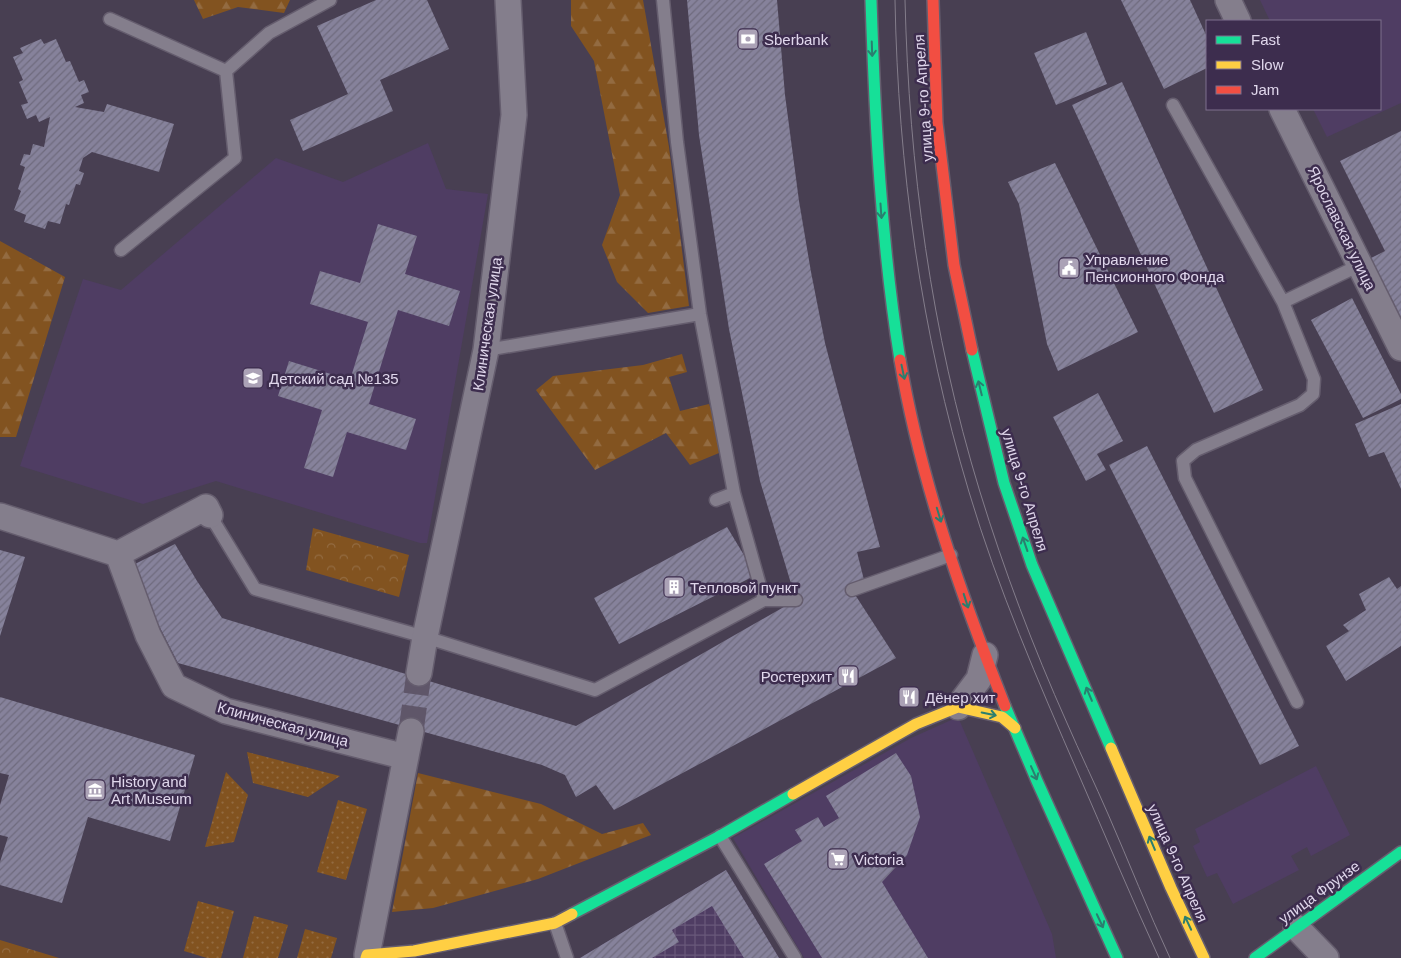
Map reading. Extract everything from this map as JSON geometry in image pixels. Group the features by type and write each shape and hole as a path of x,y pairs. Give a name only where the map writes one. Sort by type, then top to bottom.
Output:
{"main road":[{"path":"871,0 874,118 882,234 899,352 912,416 927,475 951,555 985,654 1015,728 1117,958"},
{"name":"улица 9-го Апреля","path":"932,0 937,123 954,265 975,366 1004,483 1032,565 1204,958"},
{"path":"367,956 414,951 555,923 720,836 916,724 958,707 1002,717 1015,728"},
{"name":"улица Фрунзе","path":"1255,958 1401,852"}],"street":[{"name":"Клиническая улица","path":"420,670 425,637 486,350 514,115 508,0"},
{"path":"1228,0 1238,20"},
{"name":"Ярославская улица","path":"1282,110 1401,348"},
{"path":"0,516 118,554 206,507 210,514"},
{"name":"Клиническая улица","path":"118,554 148,635 174,686 226,711 409,741 367,956"},
{"path":"958,707 979,679 985,654"},
{"path":"1296,927 1326,958"}],"lane":[{"path":"226,71 269,33 330,0"},
{"path":"663,0 677,142 700,314 734,493 764,600"},
{"path":"110,19 226,71"},
{"path":"120,250 235,158 226,71"},
{"path":"1173,105 1283,302 1314,379 1314,394 1300,405 1196,450 1183,461 1185,478 1297,702"},
{"path":"1283,302 1360,265"},
{"path":"486,350 700,314"},
{"path":"716,500 734,493"},
{"path":"210,514 255,589 425,637 595,690 764,600 796,600"},
{"path":"852,590 951,555"},
{"path":"720,836 795,958"},
{"path":"555,923 567,958"}],"shaded area":[{"path":"1260,0 1401,0 1401,103 1327,137 1314,110 1381,110 1381,20 1270,20"},
{"name":"Детский сад №135","path":"428,143 446,189 488,194 427,543 420,543 216,481 143,504 20,466 83,279 121,290 276,158 343,182"},
{"path":"958,717 1052,934 1056,958 804,958 733,838 911,738"},
{"path":"1316,766 1350,835 1311,856 1307,847 1291,856 1299,870 1233,904 1217,873 1207,877 1193,846 1200,842 1195,829"},
{"path":"726,870 779,958 579,958 582,957"}],"green space":[{"path":"194,0 290,0 284,13 238,7 203,19"},
{"path":"571,0 643,0 669,147 689,306 648,313 617,282 602,245 620,195 594,61 571,26"},
{"path":"0,241 65,277 16,437 0,437"},
{"path":"682,354 687,372 669,377 680,411 709,404 715,420 719,453 690,465 666,433 595,470 536,390 553,376 643,365"},
{"path":"313,528 409,555 399,597 306,570"},
{"path":"247,752 340,776 308,797 253,783"},
{"path":"226,772 248,795 234,842 205,847"},
{"path":"418,773 541,804 602,834 643,823 651,835 538,879 433,908 392,912"},
{"path":"338,800 367,809 346,880 317,872"},
{"path":"198,901 234,911 221,958 207,958 184,951"},
{"path":"254,916 288,925 278,958 243,958"},
{"path":"305,929 337,938 331,958 297,958"},
{"path":"0,940 59,958 0,958"}],"building":[{"path":"376,0 427,0 449,49 380,80 393,111 303,151 290,120 348,94 317,26"},
{"path":"687,0 777,0 785,95 799,201 811,272 825,343 880,547 857,552 864,580 852,590 896,658 614,810 596,785 576,797 565,775 542,765 178,663 129,567 175,544 222,618 576,726 796,600 760,481 729,329 699,135"},
{"path":"1121,0 1190,0 1206,35 1206,68 1164,89"},
{"path":"1086,32 1107,84 1056,105 1034,53"},
{"path":"41,39 44,44 56,39 66,62 70,61 79,82 84,80 89,92 81,95 84,103 75,107 104,112 107,104 174,124 159,172 92,152 83,158 79,171 84,173 80,185 76,184 69,205 66,204 60,224 48,221 45,229 24,222 26,215 14,210 21,191 18,189 25,167 20,165 24,154 30,155 33,144 44,147 50,117 39,122 36,115 27,119 21,105 28,103 19,82 23,80 13,57 23,53 20,48"},
{"path":"1122,82 1263,390 1214,413 1072,105"},
{"path":"1401,131 1401,333 1365,261 1385,251 1340,161"},
{"name":"Управление Пенсионного Фонда","path":"1055,163 1138,332 1058,371 1047,344 1019,204 1008,182"},
{"path":"378,224 417,236 405,274 460,291 449,326 398,310 369,404 416,419 406,450 347,432 333,477 304,468 322,410 278,396 289,361 350,380 368,322 310,304 320,271 360,283"},
{"path":"1352,298 1401,394 1401,399 1363,418 1311,320"},
{"path":"1098,393 1123,441 1097,454 1106,470 1086,481 1053,417"},
{"path":"1401,404 1401,489 1384,452 1369,457 1355,424"},
{"path":"1147,446 1299,746 1260,765 1109,465"},
{"name":"Тепловой пункт","path":"727,527 756,575 619,644 594,598"},
{"path":"0,550 25,557 0,636"},
{"path":"1389,577 1397,589 1401,586 1401,646 1346,681 1326,646 1349,631 1343,625 1366,610 1359,594"},
{"name":"History and Art Museum","path":"0,697 195,755 170,841 88,817 62,903 0,885 0,862 8,837 0,835 0,805 9,775 0,773"},
{"name":"Victoria","path":"896,753 911,776 920,817 907,855 882,882 928,958 822,958 764,864 802,841 795,830 818,817 824,827 839,818 826,796"},
{"path":"726,870 779,958 744,958 712,906 672,930 679,942 652,958 580,958"}],"tunnel":[{"path":"411,731 419,673"}],"tram line":[{"path":"895,0 901,125 915,249 925,310 952,432 980,528 1019,634 1159,958"},
{"path":"905,0 907,63 912,125 926,249 948,371 963,432 989,521 1031,637 1054,694 1170,958"}],"traffic: fast":[{"path":"871,0 880,181 888,271 900,360"},
{"path":"972,350 1004,483 1032,565 1111,748"},
{"path":"1005,706 1117,958"},
{"path":"572,914 720,836 793,794"},
{"path":"1255,958 1401,852"}],"traffic: slow":[{"path":"793,794 916,724 958,707 1002,717 1015,728"},
{"path":"1111,748 1171,888 1204,958"},
{"path":"366,958 367,955 414,951 555,923 572,914"}],"traffic: jam":[{"path":"933,0 937,123 954,265 972,350"},
{"path":"900,360 908,404 930,492 973,622 1005,706"}],"place":[{"name":"Sberbank","path":"748,39"},
{"name":"Управление Пенсионного Фонда","path":"1069,268"},
{"name":"Детский сад №135","path":"253,378"},
{"name":"Тепловой пункт","path":"674,587"},
{"name":"Ростерхит","path":"848,676"},
{"name":"Дёнер хит","path":"909,697"},
{"name":"History and Art Museum","path":"95,790"},
{"name":"Victoria","path":"838,859"}]}
